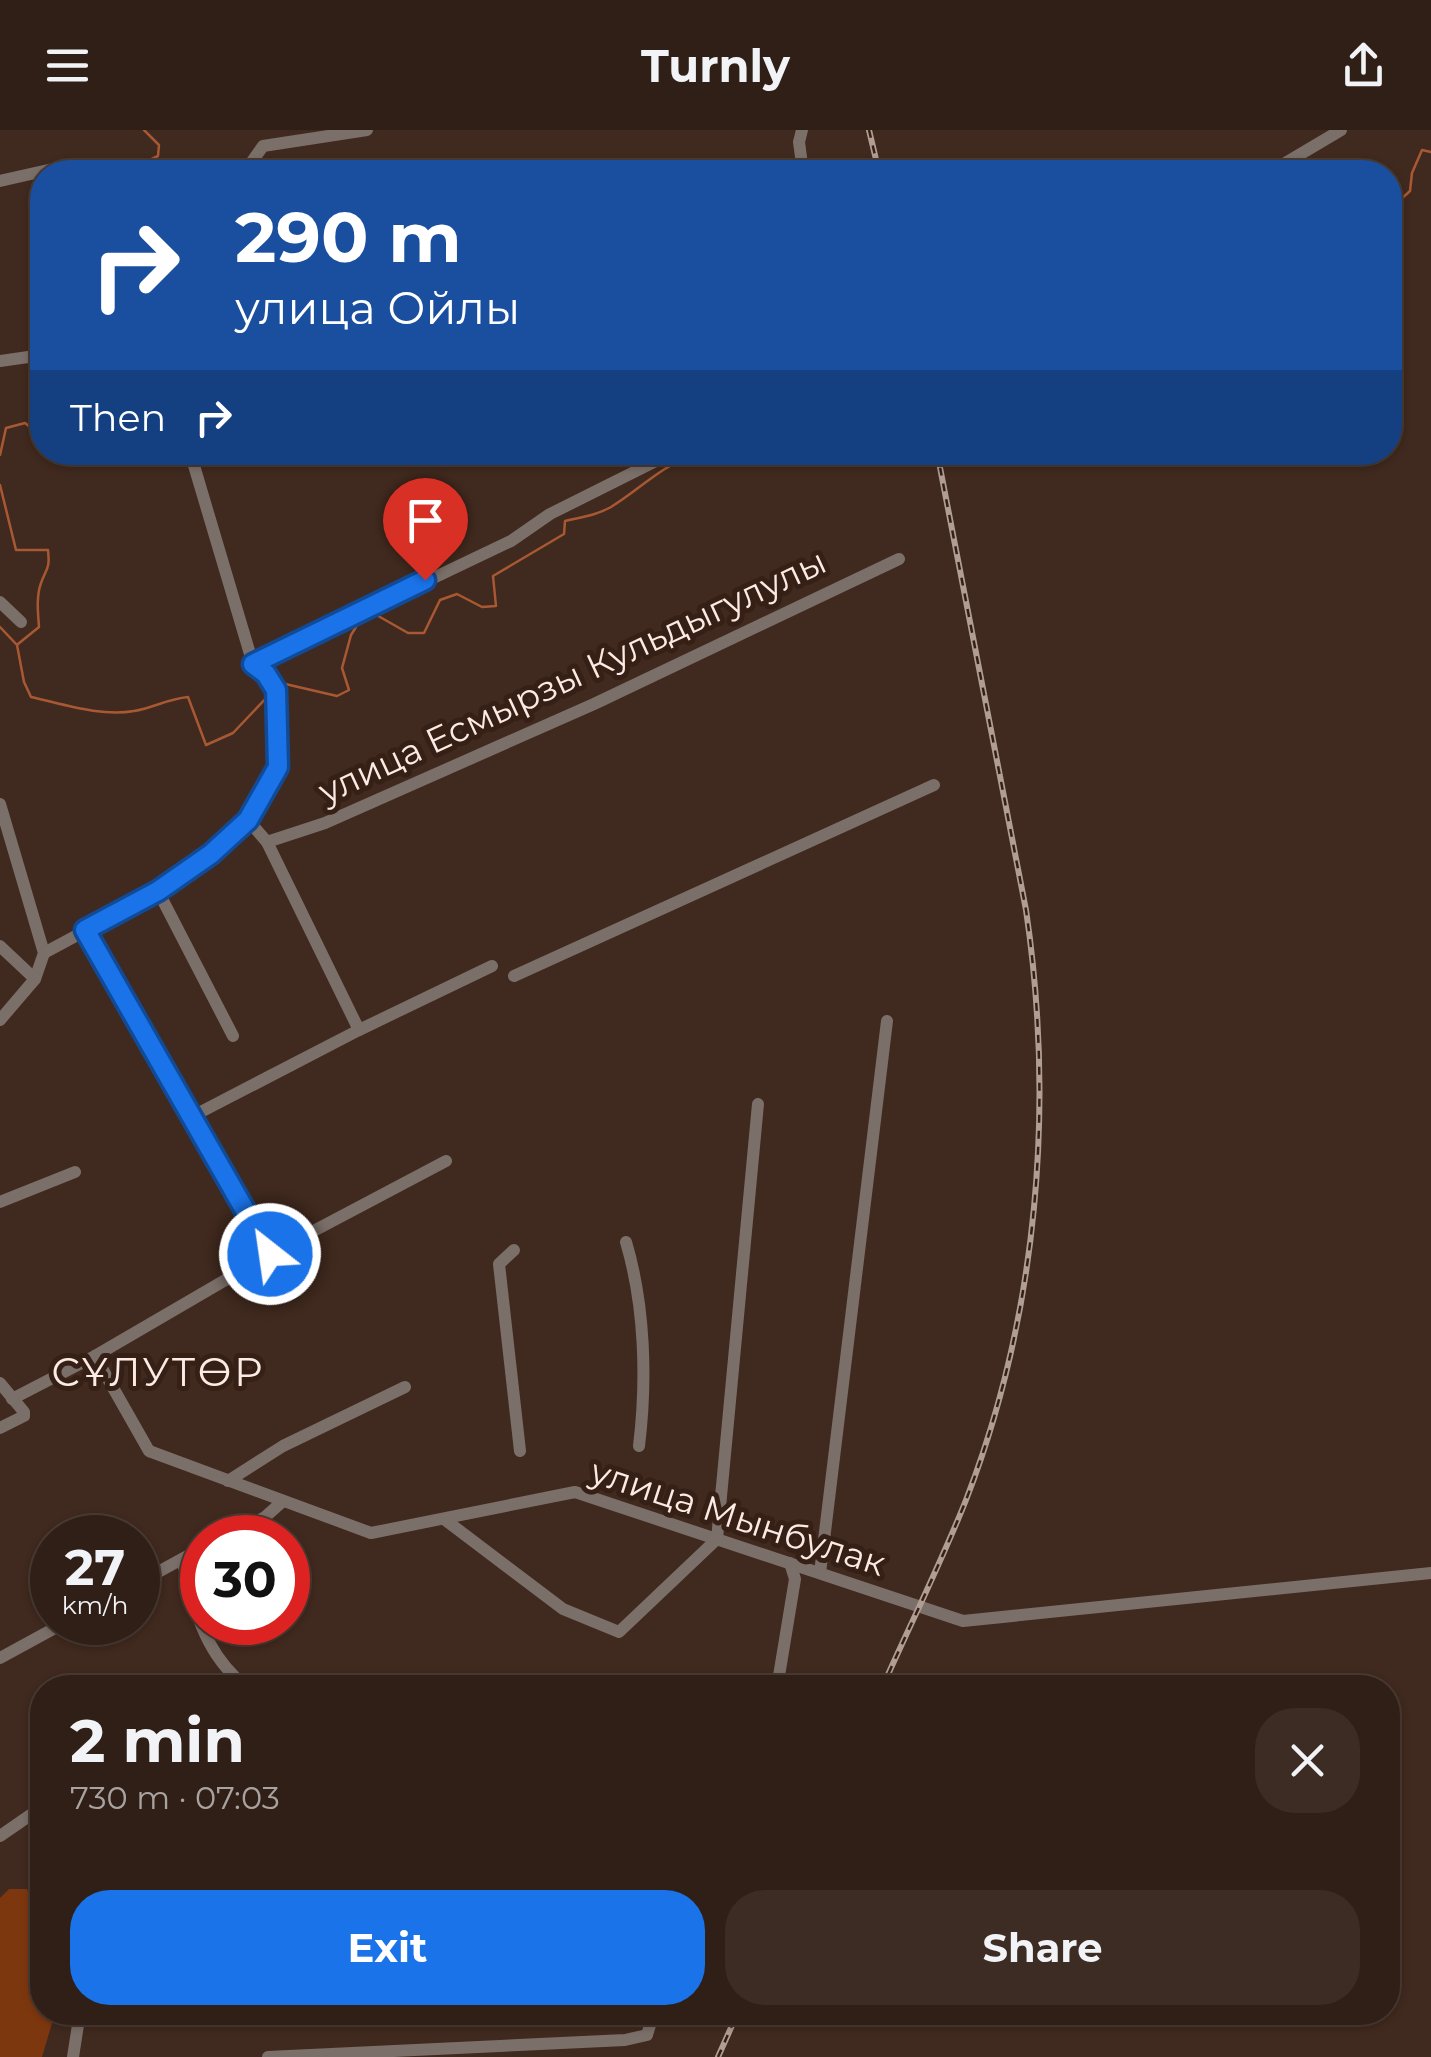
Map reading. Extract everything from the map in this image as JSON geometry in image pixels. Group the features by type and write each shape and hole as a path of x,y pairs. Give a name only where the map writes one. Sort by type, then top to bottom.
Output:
{"street":[{"path":"253,160 263,146 367,130"},
{"path":"801,160 802,130"},
{"path":"1290,160 1341,130"},
{"path":"0,181 30,174"},
{"path":"0,361 30,357"},
{"path":"44,953 158,891 211,854 248,820 278,767 276,690 266,674 253,664 194,465"},
{"path":"253,664 511,541 550,514 648,465"},
{"name":"улица Есмырзы Кульдыгулулы","path":"267,842 325,824 594,704 899,559"},
{"path":"0,602 21,622"},
{"path":"514,976 934,785"},
{"path":"0,804 44,953 35,979 0,1020"},
{"path":"248,820 267,842 359,1030"},
{"path":"158,891 232,1036"},
{"path":"85,930 270,1254"},
{"path":"0,946 35,979"},
{"path":"192,1118 359,1030 492,966"},
{"path":"820,1573 886,1021"},
{"path":"444,1518 563,1609 620,1632 717,1539 758,1104"},
{"path":"12,1399 95,1356 270,1254 446,1162"},
{"path":"0,1202 75,1172"},
{"path":"626,1242 636,1275 643,1384 639,1446"},
{"path":"514,1250 500,1264 520,1451"},
{"name":"улица Мынбулак","path":"95,1356 149,1451 372,1533 575,1492 963,1621 1431,1572"},
{"path":"0,1382 24,1412 24,1416 0,1428"},
{"path":"228,1481 283,1446 405,1387"},
{"path":"267,1515 283,1501"},
{"path":"779,1675 795,1579 790,1563"},
{"path":"0,1658 30,1642"},
{"path":"210,1645 233,1675"},
{"path":"0,1836 30,1815"},
{"path":"74,2057 78,2025"},
{"path":"268,2057 625,2040 646,2035 649,2025"}],"shaded area":[{"path":"9,1889 27,1889 30,1898 30,2025 51,2025 42,2057 0,2057 0,1898"}],"waterway":[{"path":"144,130 159,145 158,156 150,160"},
{"path":"1402,198 1410,191 1412,173 1422,150 1431,152"},
{"path":"0,455 6,428 25,423 30,427"},
{"path":"373,613 408,633 424,633 440,600 457,594 482,607 496,606 493,576 564,534 565,521 606,510 672,465"},
{"path":"0,485 16,550 48,550 48,565 38,594 39,627 18,644"},
{"path":"278,686 281,683 337,696 349,690 342,668 351,635 361,619"},
{"path":"0,627 17,645 31,697 108,712 141,710 188,697 206,745 233,733 269,695"}],"railway":[{"path":"869,130 876,160"},
{"path":"888,1675 966,1500 990,1429 1010,1357 1024,1283 1039,1134 1035,984 1026,910 940,465"},
{"path":"718,2057 732,2025"}],"district":[{"name":"СҰЛУТӨР","path":"158,1371"}],"route":[{"path":"270,1254 85,930 158,891 211,854 248,820 278,767 276,690 266,674 253,664 425,580"}]}
